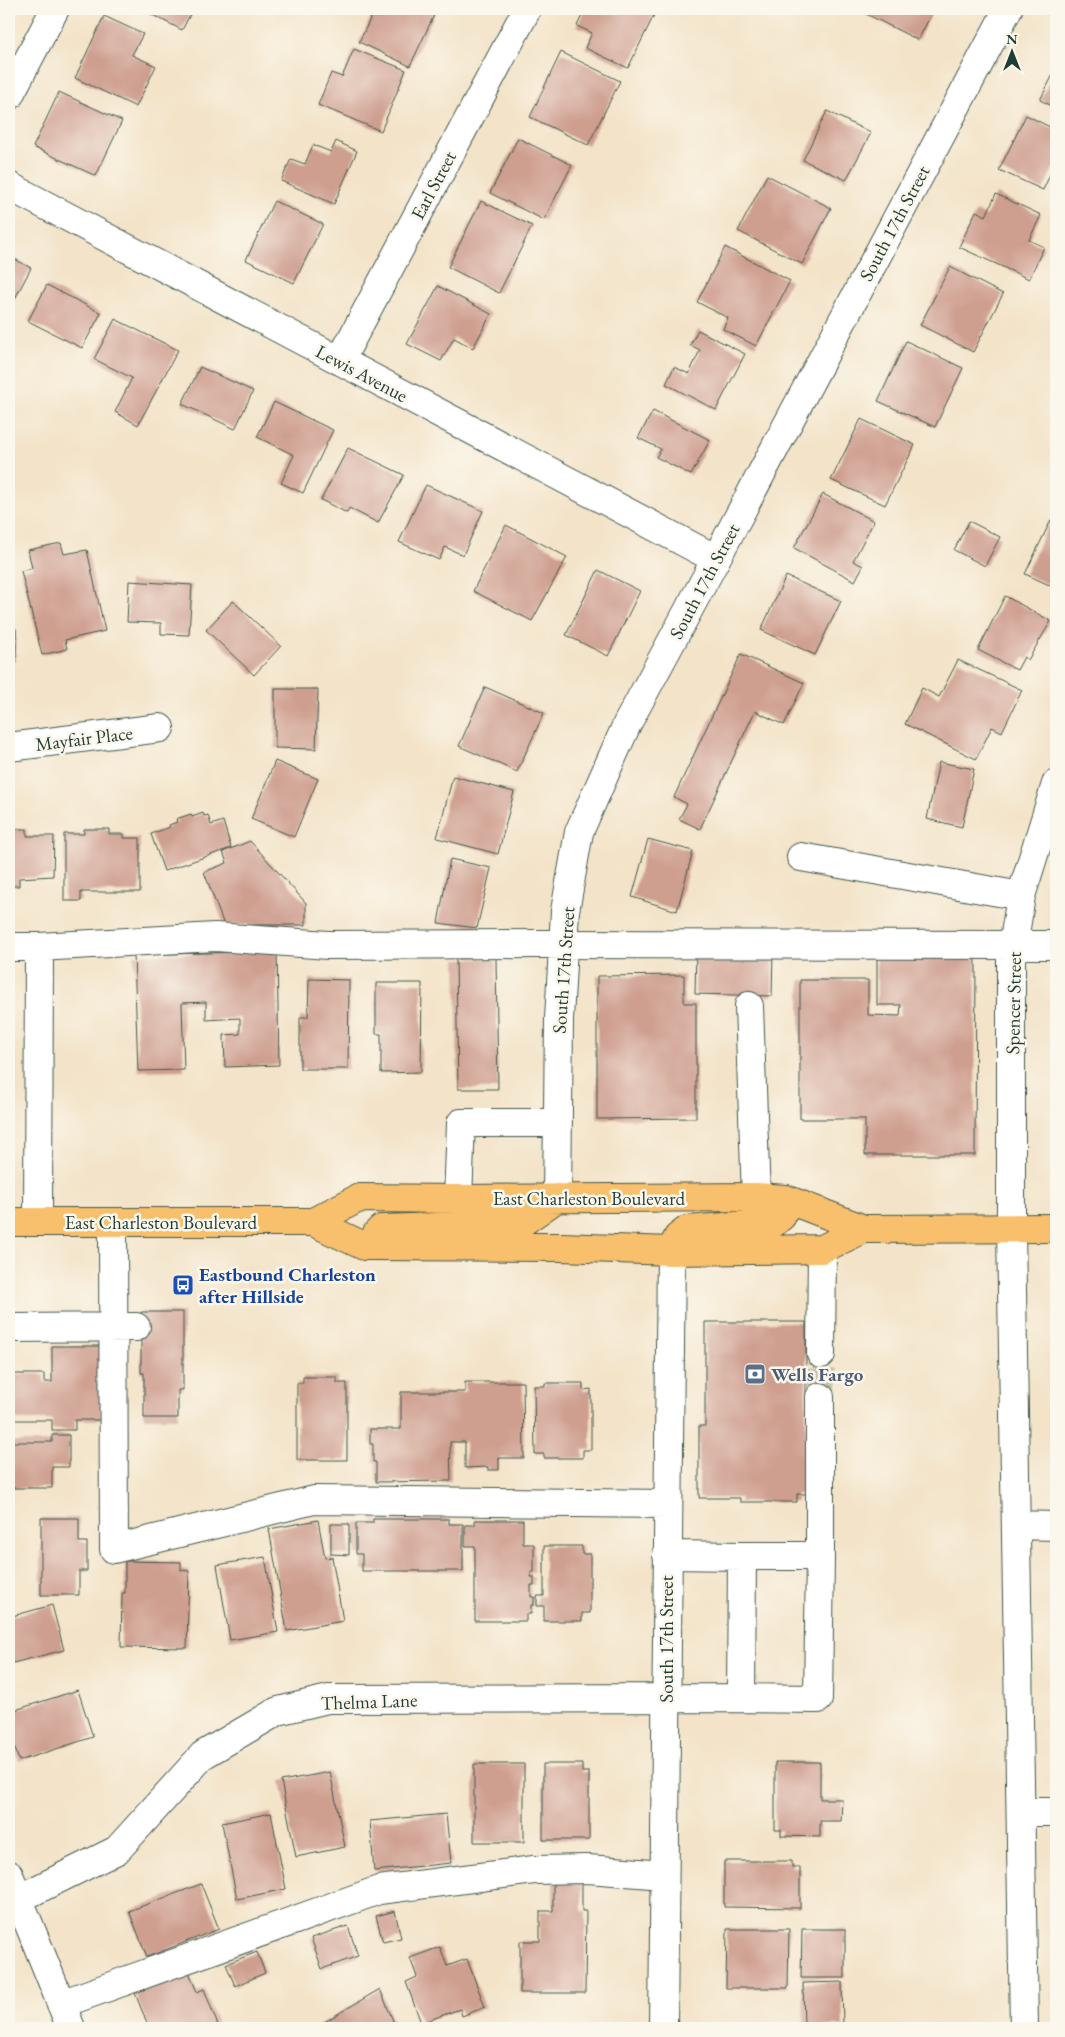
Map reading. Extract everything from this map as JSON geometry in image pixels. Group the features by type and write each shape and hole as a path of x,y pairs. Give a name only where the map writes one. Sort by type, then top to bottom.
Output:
{"main road":[{"name":"East Charleston Boulevard","path":"314,1222 359,1198 756,1197 786,1199 864,1229 1056,1228"},
{"path":"364,1246 382,1229 520,1224 556,1198"},
{"path":"671,1251 678,1237 687,1230 774,1223 782,1216 786,1199"},
{"name":"East Charleston Boulevard","path":"9,1222 314,1222 364,1246 561,1247 671,1251 822,1249 864,1229"}],"street":[{"path":"9,96 55,9"},
{"name":"Earl Street","path":"340,361 527,9"},
{"name":"South 17th Street","path":"556,1198 559,1019 565,911 580,832 627,724 1008,9"},
{"name":"Lewis Avenue","path":"9,186 716,559"},
{"name":"Mayfair Place","path":"9,747 160,728"},
{"name":"Spencer Street","path":"1024,2028 1011,1228 1011,960 1021,896 1056,784"},
{"path":"801,857 1021,896"},
{"path":"9,947 215,937 328,945 1056,945"},
{"path":"38,947 38,1222"},
{"path":"750,1006 756,1197"},
{"path":"458,1199 461,1123 558,1123"},
{"path":"113,1222 124,1327 114,1549 314,1500 668,1504"},
{"path":"821,1354 822,1249"},
{"name":"South 17th Street","path":"663,2028 671,1251"},
{"path":"9,1328 124,1327"},
{"path":"667,1555 820,1556 820,1397"},
{"path":"1017,1525 1056,1526"},
{"path":"741,1698 742,1556"},
{"name":"Thelma Lane","path":"13,1887 117,1850 203,1755 278,1711 328,1699 818,1699 820,1556"},
{"path":"1021,1812 1056,1812"},
{"path":"13,1887 66,2016 379,1890 534,1870 588,1869 664,1875"}],"building":[{"path":"141,9 193,9 182,30"},
{"path":"375,9 437,9 410,66 359,42"},
{"path":"585,9 646,9 655,13 628,68 585,48 592,33 577,26"},
{"path":"856,9 934,9 918,40"},
{"path":"104,16 143,34 132,55 156,66 136,107 75,78"},
{"path":"354,49 406,70 381,131 318,105 331,73 342,77"},
{"path":"561,52 620,81 588,145 530,117"},
{"path":"1056,69 1056,108 1040,100"},
{"path":"59,92 122,121 96,176 33,147"},
{"path":"827,111 871,133 846,180 803,160"},
{"path":"1026,115 1056,130 1056,162 1043,190 999,170"},
{"path":"518,138 572,165 544,220 490,193"},
{"path":"336,141 357,151 334,204 281,181 291,159 305,164 313,145 331,152"},
{"path":"767,175 831,208 802,264 738,231"},
{"path":"996,194 1041,215 1029,240 1044,247 1029,279 959,247 976,211 986,216"},
{"path":"274,201 323,224 294,283 246,260"},
{"path":"481,201 532,226 499,293 448,267"},
{"path":"725,247 790,281 756,346 723,329 728,318 697,302"},
{"path":"9,256 31,268 9,310"},
{"path":"950,267 1003,294 973,352 920,325"},
{"path":"47,285 101,313 82,348 28,321"},
{"path":"438,286 491,314 473,348 454,338 441,361 407,344"},
{"path":"115,319 178,350 138,425 115,412 132,378 94,359"},
{"path":"698,330 745,354 716,410 666,384 674,367 689,374 700,350 690,345"},
{"path":"906,341 963,368 935,427 878,401"},
{"path":"200,367 253,391 235,429 182,404"},
{"path":"274,402 333,430 303,493 281,483 294,455 257,437"},
{"path":"653,411 710,440 691,475 656,457 661,449 638,438"},
{"path":"861,419 915,445 885,505 831,480"},
{"path":"348,448 404,475 378,523 349,508 347,513 321,500"},
{"path":"426,485 483,511 463,555 445,547 439,560 399,542"},
{"path":"823,494 874,521 853,561 863,566 855,581 794,548"},
{"path":"1051,520 1056,523 1056,588 1025,574"},
{"path":"969,521 1000,537 985,566 954,550"},
{"path":"506,525 567,557 532,621 473,591"},
{"path":"61,543 64,554 87,550 105,631 65,640 67,649 42,655 21,571 32,568 28,550"},
{"path":"598,570 640,591 608,656 566,635"},
{"path":"786,576 841,601 815,655 761,630"},
{"path":"129,581 192,585 189,635 161,634 161,623 127,622"},
{"path":"1005,596 1051,621 1028,660 1024,657 1017,670 978,650"},
{"path":"233,601 281,646 254,675 206,630"},
{"path":"9,629 16,629 16,662 9,661"},
{"path":"741,654 804,683 784,725 755,711 700,829 679,819 687,804 674,797"},
{"path":"958,660 1022,690 1002,732 992,727 976,759 905,724 922,688 939,697"},
{"path":"485,687 544,713 517,772 459,746"},
{"path":"275,689 318,689 316,749 275,748"},
{"path":"275,761 318,779 294,837 251,819"},
{"path":"939,762 974,769 962,827 927,819"},
{"path":"453,776 514,792 498,854 437,838"},
{"path":"203,813 204,816 208,815 211,825 223,821 231,848 164,871 151,834 170,827 169,825 177,822 176,819 191,814 192,817"},
{"path":"9,829 27,829 27,836 54,836 53,876 19,878 19,886 9,886"},
{"path":"84,829 109,829 109,834 124,834 124,838 140,838 140,892 81,892 81,901 64,901 64,834 84,834"},
{"path":"648,839 693,851 677,911 632,897"},
{"path":"250,841 306,903 306,925 224,925 204,872 227,863 223,852"},
{"path":"450,859 491,868 477,928 438,923"},
{"path":"696,950 773,951 772,996 695,994"},
{"path":"277,951 279,1065 225,1067 224,1035 240,1034 240,1018 206,1020 206,1002 182,1003 184,1070 138,1071 134,955"},
{"path":"877,954 976,955 975,1155 865,1155 865,1119 800,1119 800,980 868,980 868,1015 900,1016 901,1005 877,1005"},
{"path":"496,958 498,1089 458,1089 456,959"},
{"path":"684,975 684,1003 696,1003 696,1118 597,1119 597,976"},
{"path":"309,979 349,980 348,1069 300,1069 300,1017 308,1017"},
{"path":"376,983 422,983 421,1072 381,1073 381,1034 376,1034"},
{"path":"141,1312 183,1312 183,1390 178,1390 178,1418 144,1418 144,1373 141,1373"},
{"name":"Wells Fargo","path":"705,1322 806,1322 806,1494 797,1494 797,1502 740,1502 740,1498 699,1498 699,1426 705,1426"},
{"path":"52,1346 101,1346 101,1420 75,1420 75,1430 52,1430 52,1420 9,1420 9,1374 44,1374 44,1382 52,1382"},
{"path":"303,1377 337,1377 337,1383 347,1383 347,1460 297,1460 297,1383 303,1383"},
{"path":"465,1382 523,1382 524,1458 499,1458 499,1470 488,1470 488,1467 465,1468 465,1442 450,1442 451,1481 376,1482 376,1462 373,1462 373,1444 370,1444 370,1429 401,1429 401,1392 465,1392"},
{"path":"545,1383 583,1383 583,1390 591,1389 591,1450 583,1450 583,1458 544,1458 544,1454 535,1454 534,1386 545,1386"},
{"path":"52,1435 69,1435 69,1467 52,1467 52,1488 9,1488 9,1442 52,1442"},
{"path":"41,1518 79,1518 79,1542 87,1542 87,1571 79,1571 79,1595 41,1595"},
{"path":"373,1519 449,1519 449,1524 463,1524 463,1571 362,1571 362,1554 356,1554 356,1523 373,1523"},
{"path":"318,1520 325,1558 332,1557 343,1621 287,1631 269,1529"},
{"path":"475,1520 523,1520 523,1544 534,1544 534,1572 531,1572 531,1577 534,1577 534,1585 531,1585 531,1597 534,1597 534,1605 531,1605 531,1614 526,1614 526,1621 475,1621 475,1546 465,1546 465,1525 475,1525"},
{"path":"331,1524 349,1524 349,1555 331,1554"},
{"path":"544,1546 582,1546 582,1554 590,1554 590,1613 582,1613 582,1621 544,1621 544,1606 537,1606 537,1596 544,1596"},
{"path":"265,1557 278,1632 230,1640 217,1565"},
{"path":"125,1561 181,1562 181,1570 189,1571 187,1648 121,1647 122,1593 125,1593"},
{"path":"52,1605 64,1650 9,1664 9,1617"},
{"path":"78,1690 93,1737 19,1761 9,1729 9,1712"},
{"path":"775,1762 820,1762 820,1799 842,1799 841,1821 820,1821 820,1837 781,1836 781,1830 775,1830"},
{"path":"474,1764 524,1764 524,1842 474,1842"},
{"path":"543,1764 582,1764 582,1772 589,1772 589,1840 543,1840"},
{"path":"330,1772 345,1847 296,1857 281,1781"},
{"path":"271,1813 286,1889 237,1899 222,1823"},
{"path":"446,1814 451,1863 374,1871 370,1821"},
{"path":"724,1861 792,1861 792,1867 800,1867 800,1908 724,1907"},
{"path":"553,1878 582,1878 582,1911 586,1911 585,1993 520,1993 520,1941 540,1941 540,1911 553,1911"},
{"path":"201,1884 219,1929 147,1957 129,1911"},
{"path":"395,1911 401,1938 383,1942 376,1916"},
{"path":"348,1926 358,1956 322,1969 311,1938"},
{"path":"727,1929 789,1929 788,1988 726,1988"},
{"path":"802,1929 845,1929 845,1978 801,1978"},
{"path":"440,1947 447,1966 467,1959 485,2007 462,2016 460,2009 421,2023 406,1982 417,1977 410,1958"},
{"path":"257,1952 265,1973 235,1986 226,1964"},
{"path":"189,1972 197,1992 204,1989 219,2028 149,2028 135,1993"},
{"path":"842,1982 843,2026 804,2027 803,1983"},
{"path":"380,1989 396,2028 314,2028"}],"tunnel":[{"path":"820,1397 821,1354"}],"place":[{"name":"Eastbound Charleston after Hillside","path":"183,1285"},
{"name":"Wells Fargo","path":"755,1374"}]}
